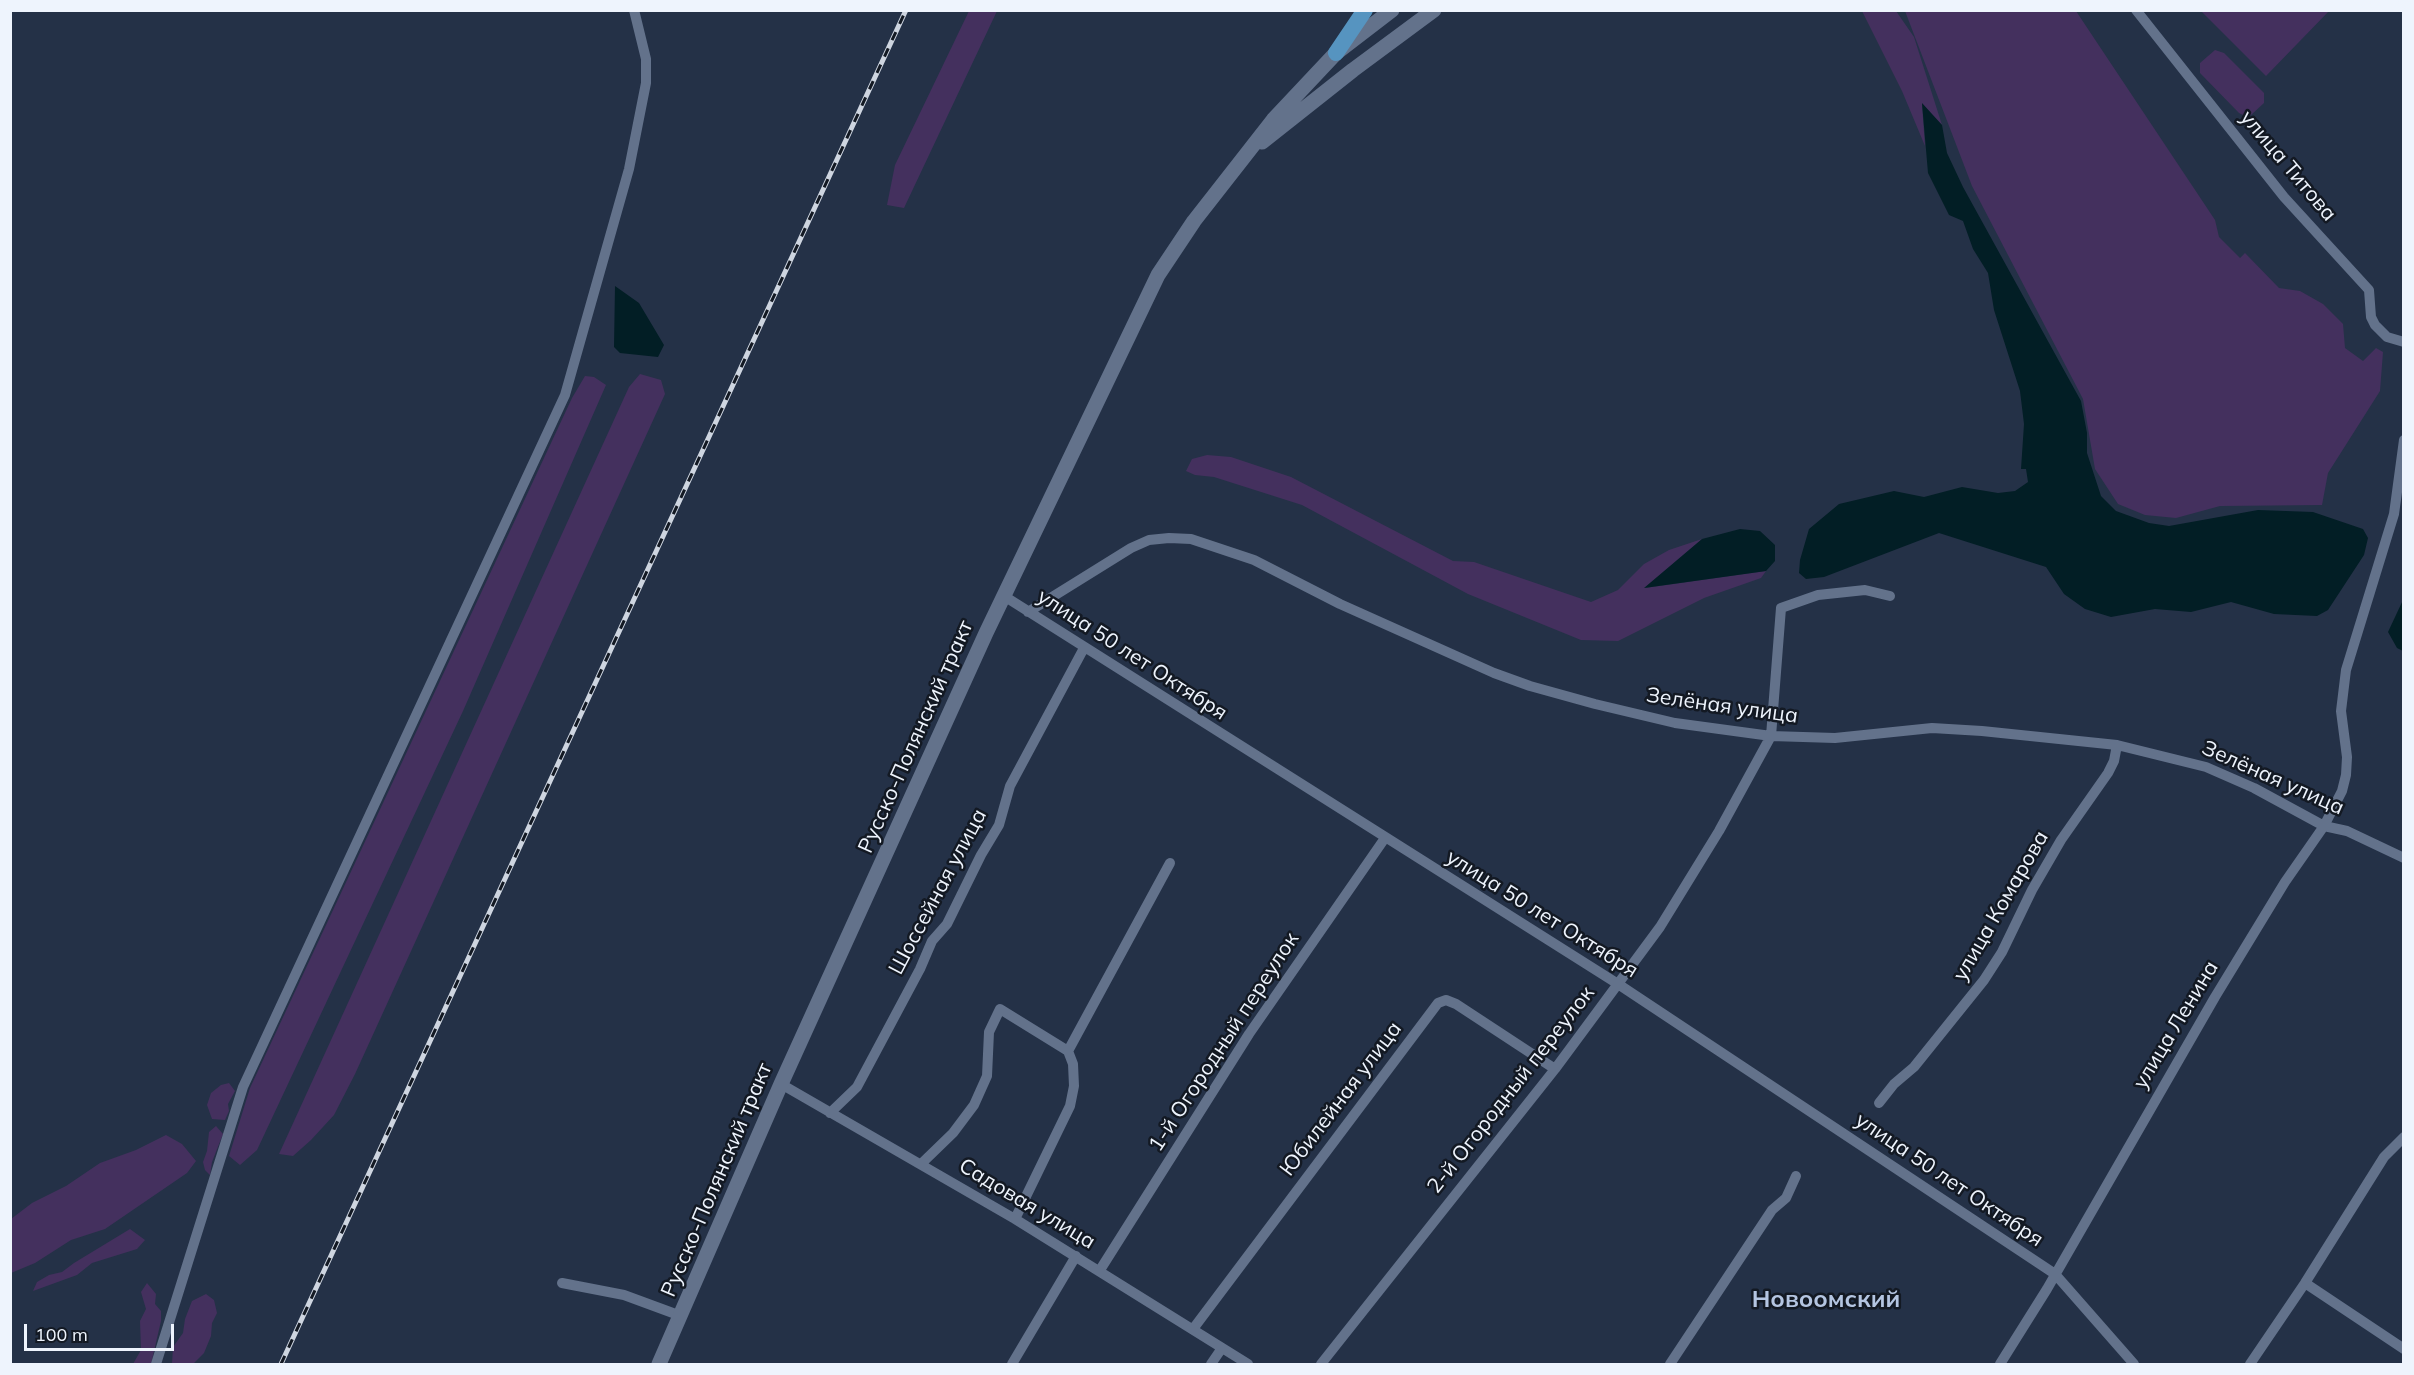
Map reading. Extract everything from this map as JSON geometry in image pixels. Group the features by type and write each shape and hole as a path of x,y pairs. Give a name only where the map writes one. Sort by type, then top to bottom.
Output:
{"main road":[{"path":"1336,53 1365,10"},
{"name":"Русско-Полянский тракт","path":"659,1365 781,1084 1004,596 1158,275 1194,221 1273,120 1336,53 1392,10"},
{"name":"Русско-Полянский тракт","path":"1252,149 1434,10"}],"street":[{"path":"156,1365 243,1087 565,395 629,170 646,83 646,59 634,10"},
{"name":"улица Титова","path":"2136,10 2284,197 2369,290 2371,318 2375,325 2387,337 2403,342"},
{"name":"улица Ленина","path":"2000,1365 2215,997 2285,882 2324,826 2342,791 2346,775 2345,735 2341,711 2346,670 2394,514 2403,440"},
{"name":"Зелёная улица","path":"1028,612 1131,548 1149,540 1191,539 1254,560 1340,604 1437,649 1530,686 1675,723 1771,736 1835,738 1932,728 2117,745 2206,767 2254,788 2324,826 2347,831 2403,858"},
{"path":"1771,736 1781,608 1818,595 1865,590 1890,596"},
{"name":"улица 50 лет Октября","path":"1004,596 1618,984 2055,1274 2134,1365"},
{"name":"Шоссейная улица","path":"830,1113 857,1087 920,969 932,941 947,924 981,855 999,825 1010,786 1084,648"},
{"name":"2-й Огородный переулок","path":"1322,1365 1555,1069 1666,918 1724,823 1771,736"},
{"name":"улица Комарова","path":"1879,1103 1894,1084 1914,1067 1984,980 2002,952 2032,890 2061,840 2108,773 2117,745"},
{"name":"1-й Огородный переулок","path":"1100,1270 1249,1034 1385,838"},
{"path":"1068,1051 1170,863"},
{"name":"Юбилейная улица","path":"1193,1329 1438,1004 1446,1000 1456,1004 1555,1069"},
{"path":"921,1164 953,1133 974,1105 987,1076 989,1032 1000,1009 1068,1051 1074,1086 1070,1106 1015,1218"},
{"name":"Садовая улица","path":"781,1084 1015,1218 1248,1365"},
{"path":"2250,1365 2305,1283 2384,1157 2403,1137"},
{"path":"1670,1365 1772,1210 1786,1198 1796,1176"},
{"path":"1012,1365 1076,1256"},
{"path":"562,1283 624,1295 681,1316"},
{"path":"2305,1283 2403,1349"},
{"path":"1211,1365 1222,1348"}],"shaded area":[{"path":"2201,10 2330,10 2266,76 2201,11"},
{"path":"969,11 997,11 904,208 887,205 895,165"},
{"path":"1862,11 1896,11 1914,37 1942,125 1922,104 1925,146 1902,91"},
{"path":"1905,11 2076,11 2215,220 2219,237 2240,258 2245,253 2279,288 2300,291 2323,304 2343,324 2345,348 2363,361 2376,348 2383,352 2380,391 2328,473 2322,505 2220,506 2176,518 2145,515 2118,504 2095,469 2083,399 1972,186"},
{"path":"2215,50 2224,53 2264,93 2264,103 2251,115 2245,116 2239,113 2200,73 2200,63"},
{"path":"640,374 661,380 665,394 355,1074 334,1115 311,1140 293,1156 279,1154 629,387"},
{"path":"585,376 594,377 606,385 463,711 257,1150 240,1165 229,1156 250,1088 572,398"},
{"path":"1207,455 1231,457 1291,477 1453,561 1474,562 1591,602 1618,590 1644,564 1669,550 1702,539 1645,588 1766,571 1761,578 1704,598 1618,641 1581,640 1468,594 1302,505 1214,477 1195,475 1186,471 1192,459"},
{"path":"229,1083 235,1091 228,1104 229,1111 225,1120 212,1119 207,1105 211,1093 221,1085"},
{"path":"216,1126 223,1134 212,1162 210,1175 205,1170 203,1162 209,1132"},
{"path":"166,1135 182,1144 196,1161 187,1173 105,1229 71,1240 35,1263 11,1273 11,1219 32,1203 66,1186 100,1163 136,1150"},
{"path":"130,1229 145,1240 137,1249 92,1263 77,1275 33,1291 37,1282 49,1275 62,1272"},
{"path":"147,1283 156,1294 155,1304 161,1311 161,1321 151,1364 133,1364 141,1350 140,1321 146,1309 141,1292"},
{"path":"206,1294 214,1300 217,1313 204,1353 193,1364 172,1364 173,1347 183,1333 185,1319 192,1301"}],"water":[{"path":"1922,103 1942,125 1947,153 1963,187 2081,401 2087,433 2087,453 2101,496 2116,511 2149,523 2169,526 2258,510 2313,512 2363,529 2368,538 2364,555 2328,610 2317,616 2274,614 2231,602 2191,612 2155,609 2111,617 2085,609 2064,594 2046,567 1939,533 1824,577 1806,579 1799,573 1800,560 1809,529 1839,504 1894,491 1924,497 1962,487 1998,493 2015,491 2028,482 2026,469 2021,469 2024,424 2020,391 1994,310 1988,273 1973,249 1963,221 1949,215 1928,173"},
{"path":"615,286 639,303 664,345 658,357 620,353 614,347"},
{"path":"1740,529 1760,531 1775,545 1775,561 1766,571 1644,588 1702,539"},
{"path":"2403,600 2403,651 2397,648 2388,632"}],"railway":[{"path":"281,1364 906,10"}],"district":[{"name":"Новоомский","path":"1826,1300"}]}
